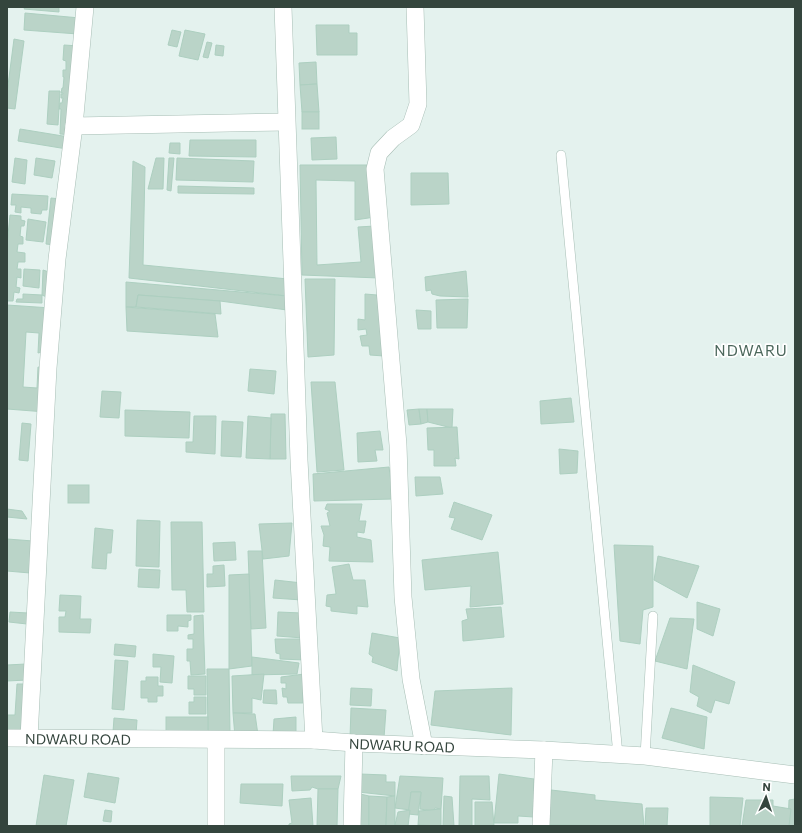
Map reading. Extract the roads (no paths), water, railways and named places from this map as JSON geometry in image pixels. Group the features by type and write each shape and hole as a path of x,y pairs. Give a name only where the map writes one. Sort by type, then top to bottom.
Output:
{"street":[{"path":"29,738 48,368 57,259 74,126 85,7"},
{"path":"283,7 286,122 300,460 314,740"},
{"path":"415,7 418,104 411,125 393,138 379,152 375,169 398,445 403,597 411,679 424,746"},
{"path":"74,126 286,122"},
{"name":"NDWARU ROAD","path":"7,738 314,740 354,743 544,750 645,756 795,775"},
{"path":"216,740 216,826"},
{"path":"352,826 354,743"},
{"path":"541,826 544,750"}],"lane":[{"path":"561,155 618,755"},
{"path":"645,756 653,616"}],"district":[{"name":"NDWARU","path":"751,350"}]}
